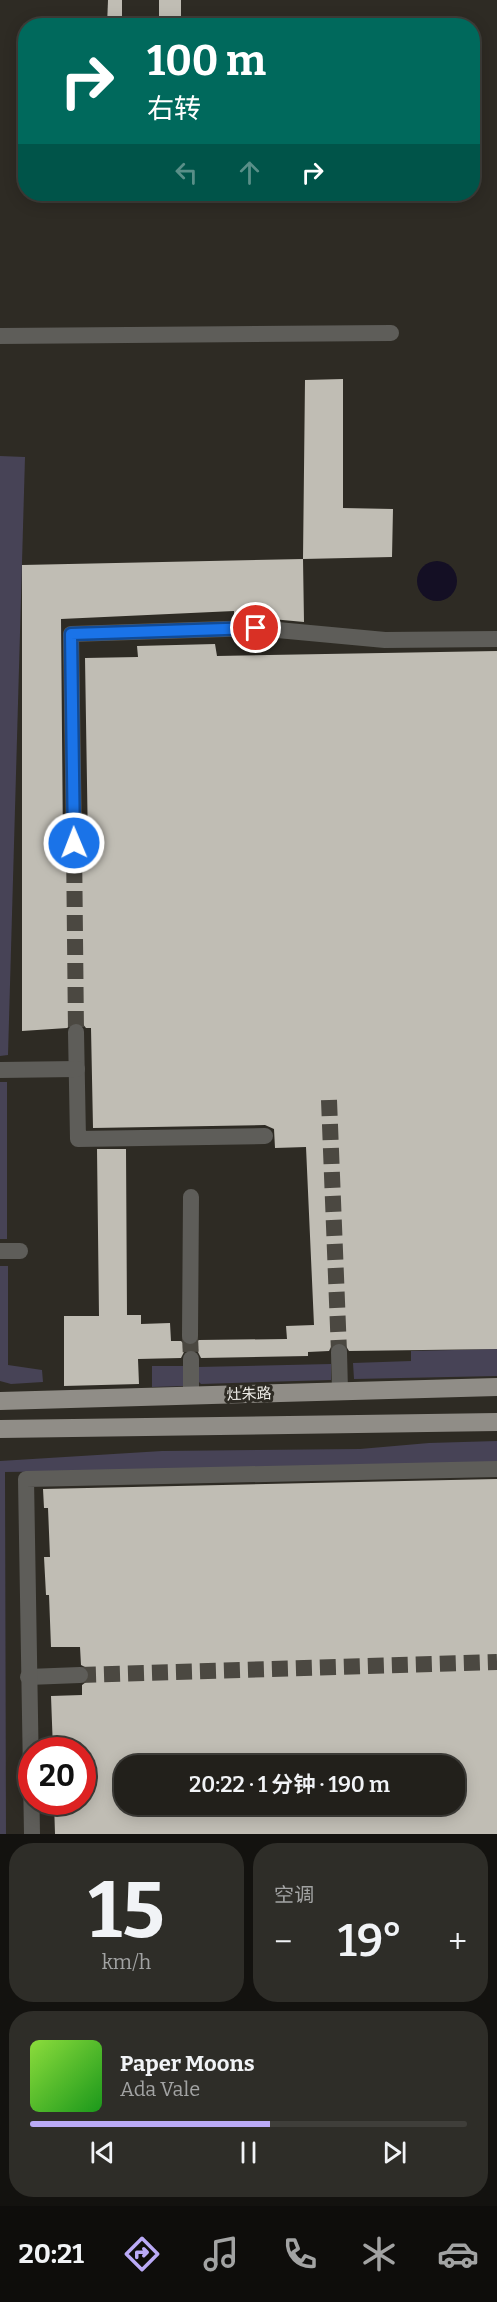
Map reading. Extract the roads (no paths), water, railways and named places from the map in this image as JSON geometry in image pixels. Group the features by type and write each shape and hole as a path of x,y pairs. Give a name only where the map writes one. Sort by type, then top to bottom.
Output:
{"main road":[{"name":"灶朱路","path":"0,1401 497,1387"},
{"name":"灶朱路","path":"0,1430 497,1422"}],"lane":[{"path":"0,336 391,333"},
{"path":"74,843 71,634 256,628 385,640 497,639"},
{"path":"76,1032 78,1139 265,1136"},
{"path":"0,1070 77,1069"},
{"path":"190,1197 190,1336"},
{"path":"0,1251 20,1251"},
{"path":"339,1352 340,1391"},
{"path":"190,1396 191,1359"},
{"path":"32,1834 26,1479 497,1469"},
{"path":"28,1677 80,1675"}],"tunnel":[{"path":"74,843 76,1032"},
{"path":"329,1100 339,1352"},
{"path":"190,1336 191,1359"},
{"path":"80,1675 497,1662"}]}
